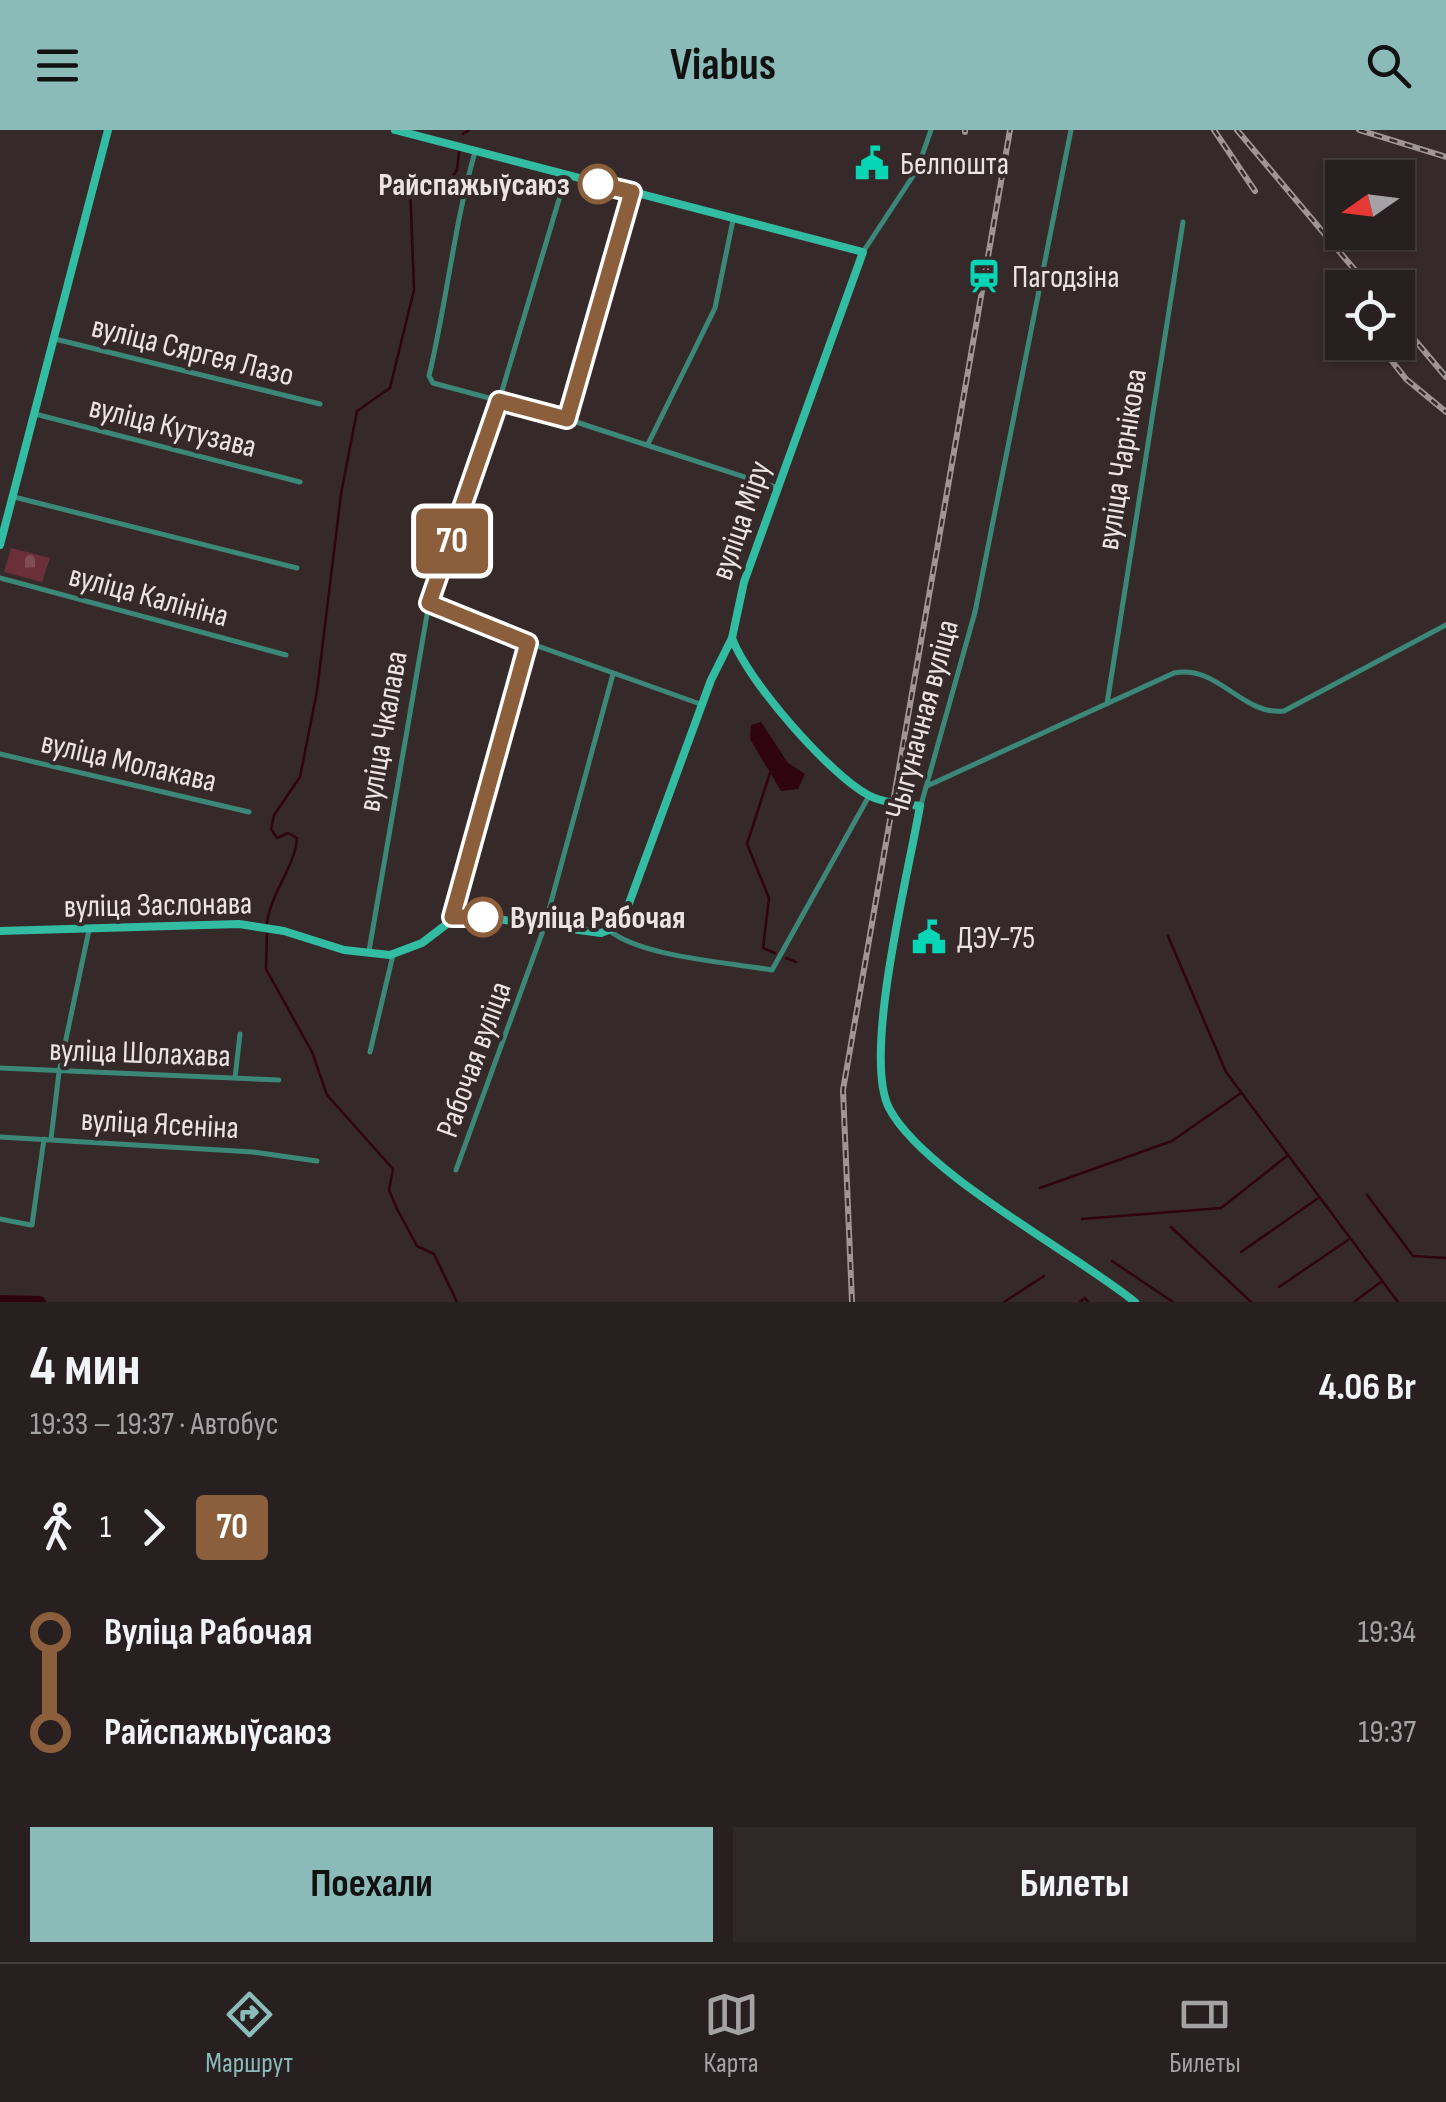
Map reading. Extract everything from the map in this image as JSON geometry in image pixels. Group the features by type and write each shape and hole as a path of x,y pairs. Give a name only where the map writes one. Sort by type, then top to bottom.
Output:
{"street":[{"path":"0,546 108,130"},
{"path":"395,130 863,252"},
{"name":"вуліца Міру","path":"610,931 624,917 732,638 734,615 863,252 916,170 931,130"},
{"name":"Чыгуначная вуліца","path":"1071,130 975,612 920,806 878,1051 888,1105 903,1129 950,1172 1135,1302"},
{"path":"475,152 429,376 433,383 567,419 778,488"},
{"name":"вуліца Чкалава","path":"368,954 429,603 499,401 566,176"},
{"path":"567,419 632,192"},
{"path":"648,444 715,308 733,220"},
{"name":"вуліца Чарнікова","path":"1107,704 1183,222"},
{"name":"вуліца Сяргея Лазо","path":"55,340 320,404"},
{"name":"вуліца Кутузава","path":"35,414 300,482"},
{"path":"13,497 297,568"},
{"name":"вуліца Калініна","path":"0,578 286,655"},
{"path":"429,603 703,705"},
{"path":"927,786 1185,671 1210,677 1259,709 1284,710 1446,625"},
{"path":"732,638 753,677 847,780 869,796 920,806"},
{"path":"528,643 452,917 472,914 544,928 610,931 628,944 648,950 772,970 869,796"},
{"name":"Рабочая вуліца","path":"456,1170 544,928 612,674"},
{"name":"вуліца Молакава","path":"0,754 249,812"},
{"name":"вуліца Заслонава","path":"0,931 239,924 368,954 393,954 422,944 452,917"},
{"path":"0,1219 34,1226 58,1072 90,930"},
{"path":"370,1052 393,954"},
{"path":"235,1078 240,1034"},
{"name":"вуліца Шолахава","path":"0,1068 279,1080"},
{"name":"вуліца Ясеніна","path":"0,1136 253,1152 317,1161"}],"green space":[{"path":"11,548 50,558 42,582 4,572"}],"shaded area":[{"path":"761,722 788,763 805,774 798,789 781,791 750,739 751,725"}],"waterway":[{"path":"463,134 469,130"},
{"path":"267,923 297,838 288,833 277,838 271,829 274,815 300,777 317,691 341,494 357,411 390,388 414,290 410,183 449,181 457,170 459,152"},
{"path":"770,773 747,844 769,898 763,948 775,953"},
{"path":"267,931 266,969 312,1052 327,1095 393,1169 389,1190 397,1209 417,1246 434,1254 457,1302"},
{"path":"1168,936 1226,1072 1398,1302"},
{"path":"786,958 796,962"},
{"path":"1040,1188 1172,1141 1241,1093"},
{"path":"1082,1219 1221,1208 1287,1156"},
{"path":"1367,1195 1413,1256 1446,1258"},
{"path":"1241,1252 1317,1199"},
{"path":"1171,1227 1251,1302"},
{"path":"1279,1287 1348,1240"},
{"path":"1112,1261 1173,1302"},
{"path":"1004,1302 1044,1276"},
{"path":"1354,1302 1381,1282"},
{"path":"1080,1302 1085,1298 1088,1302"},
{"path":"0,1301 40,1302"}],"railway":[{"path":"852,1302 843,1090 1010,130"},
{"path":"1214,130 1255,191"},
{"path":"1237,130 1355,270"},
{"path":"1359,130 1446,157"},
{"path":"1415,340 1446,377"},
{"path":"1391,360 1406,379 1446,412"}],"bus line":[{"name":"70","path":"483,917 452,917 528,643 429,603 499,401 567,419 632,192 598,184"}],"place":[{"name":"Белпошта","path":"872,163"},
{"name":"Райспажыўсаюз","path":"598,184"},
{"name":"Пагодзіна","path":"984,276"},
{"name":"Вуліца Рабочая","path":"483,917"},
{"name":"ДЭУ-75","path":"929,937"}]}
